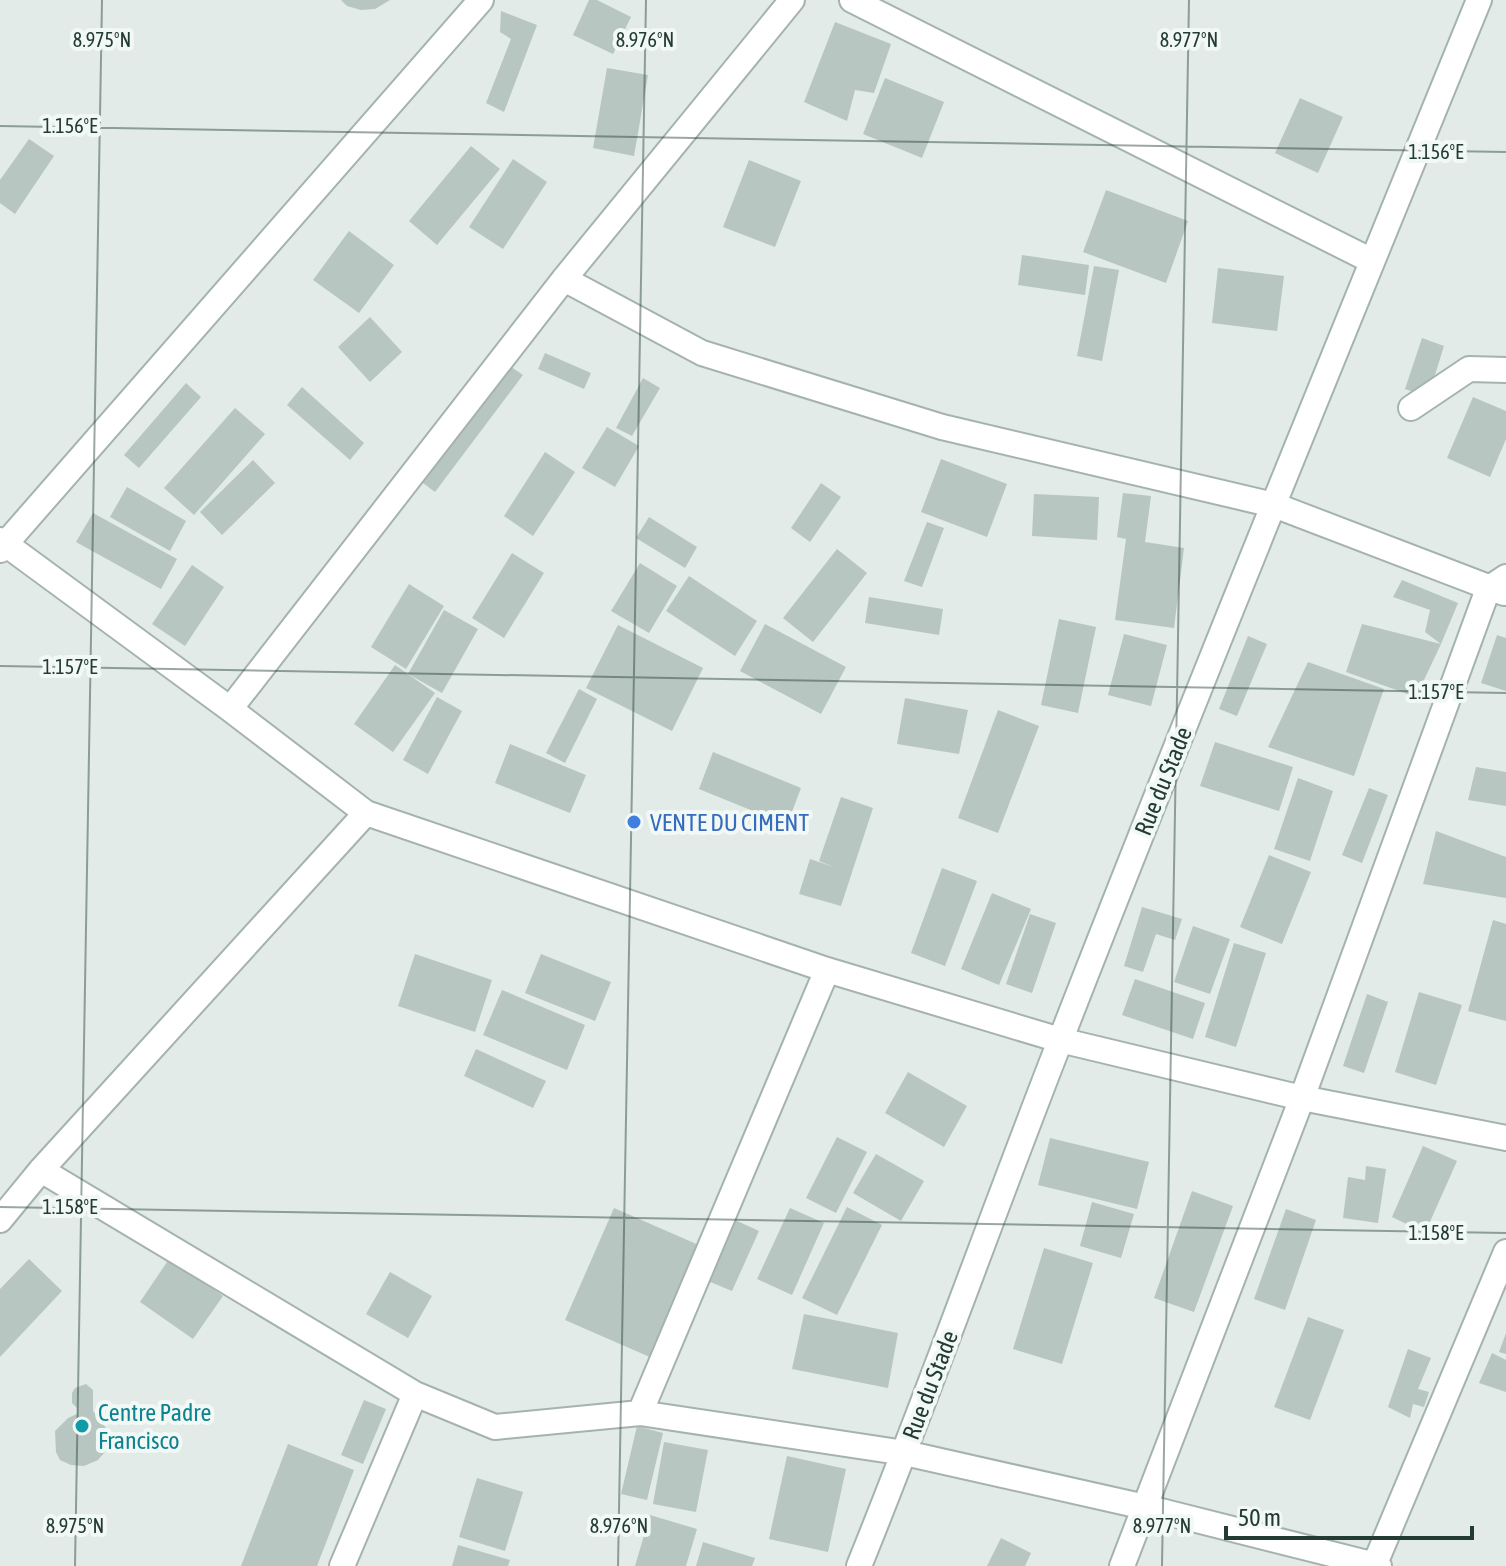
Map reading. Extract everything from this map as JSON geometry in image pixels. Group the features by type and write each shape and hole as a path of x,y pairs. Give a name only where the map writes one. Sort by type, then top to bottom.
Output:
{"street":[{"path":"481,0 1,545 230,709 366,813 827,970 1060,1040 1302,1098 1506,1138"},
{"path":"230,709 564,279 792,0"},
{"path":"852,0 1372,261"},
{"name":"Rue du Stade","path":"859,1566 905,1453 1060,1040 1479,0"},
{"path":"564,279 702,353 942,427 1274,505 1500,586 1122,1566"},
{"path":"1411,408 1469,369 1506,370"},
{"path":"0,1220 41,1170 366,813"},
{"path":"640,1413 827,970"},
{"path":"41,1170 415,1394 495,1427 640,1413 905,1453 1145,1507 1376,1566 1506,1252"},
{"path":"342,1566 415,1394"}],"building":[{"path":"341,0 390,0 375,9 361,10 347,6"},
{"path":"589,0 597,0 631,17 613,54 573,35"},
{"path":"501,11 537,25 504,112 486,103 511,39 500,32"},
{"path":"835,22 891,44 874,93 855,90 847,121 804,102"},
{"path":"607,68 648,75 634,156 593,148"},
{"path":"885,78 944,102 922,158 863,134"},
{"path":"1300,98 1343,117 1318,173 1275,153"},
{"path":"29,139 54,156 15,214 0,203 0,180"},
{"path":"471,146 500,169 437,245 409,221"},
{"path":"513,159 547,182 503,249 469,227"},
{"path":"749,160 801,181 775,247 723,227"},
{"path":"1106,190 1188,221 1166,283 1083,252"},
{"path":"349,231 394,265 359,313 313,280"},
{"path":"1022,255 1089,265 1085,295 1018,285"},
{"path":"1094,266 1119,270 1102,361 1077,356"},
{"path":"1218,268 1284,276 1277,331 1212,323"},
{"path":"370,317 402,352 370,382 338,347"},
{"path":"1422,338 1444,346 1428,397 1405,389"},
{"path":"545,353 591,373 584,389 538,369"},
{"path":"507,364 523,375 435,492 419,480"},
{"path":"643,378 660,388 632,436 616,428"},
{"path":"186,383 201,397 139,468 124,455"},
{"path":"302,387 364,443 350,460 287,405"},
{"path":"1473,397 1506,411 1506,439 1490,477 1447,458"},
{"path":"235,408 265,434 194,515 164,488"},
{"path":"607,427 639,446 615,487 582,468"},
{"path":"545,452 575,472 533,536 504,516"},
{"path":"941,459 1007,484 987,537 921,512"},
{"path":"253,460 275,483 222,535 200,512"},
{"path":"821,483 841,497 810,542 791,528"},
{"path":"127,487 186,521 170,551 110,517"},
{"path":"1123,493 1151,496 1145,542 1184,548 1174,628 1115,620 1126,539 1117,537"},
{"path":"1034,494 1099,497 1097,540 1032,536"},
{"path":"93,513 177,559 161,589 76,542"},
{"path":"649,517 697,547 685,568 636,538"},
{"path":"927,522 944,528 922,587 904,581"},
{"path":"837,549 867,573 813,642 783,618"},
{"path":"512,553 544,573 504,638 472,618"},
{"path":"640,563 677,586 649,633 611,611"},
{"path":"192,565 224,587 185,646 152,624"},
{"path":"689,576 757,621 735,656 666,611"},
{"path":"1402,580 1458,603 1441,644 1425,632 1430,610 1393,597"},
{"path":"409,584 444,606 406,669 371,647"},
{"path":"869,597 943,609 939,635 865,623"},
{"path":"444,610 478,629 442,693 408,674"},
{"path":"1059,619 1096,627 1078,713 1041,705"},
{"path":"765,624 846,667 821,714 740,671"},
{"path":"1362,624 1441,644 1416,697 1346,672"},
{"path":"618,625 703,668 672,731 586,688"},
{"path":"1124,634 1167,645 1151,706 1108,695"},
{"path":"1497,635 1506,638 1506,691 1481,683"},
{"path":"1248,636 1267,644 1237,716 1219,709"},
{"path":"1308,662 1384,689 1354,776 1268,747"},
{"path":"395,665 435,693 393,752 354,724"},
{"path":"579,689 597,699 565,763 546,753"},
{"path":"437,697 462,711 428,774 403,760"},
{"path":"905,698 968,710 959,754 897,744"},
{"path":"998,710 1039,726 998,833 958,818"},
{"path":"1215,742 1293,767 1279,811 1200,786"},
{"path":"510,744 586,775 570,813 495,783"},
{"path":"713,752 801,788 787,825 699,789"},
{"path":"1476,767 1506,772 1506,806 1468,800"},
{"path":"1298,778 1333,791 1310,861 1274,849"},
{"path":"1369,788 1388,795 1362,863 1342,855"},
{"path":"841,797 873,808 841,906 799,894 810,859 834,867 819,861"},
{"path":"1436,831 1506,857 1506,898 1423,884"},
{"path":"1269,855 1311,872 1282,944 1240,927"},
{"path":"942,868 977,881 945,966 911,953"},
{"path":"992,893 1031,909 999,985 961,969"},
{"path":"1142,907 1182,919 1175,940 1156,934 1143,972 1124,966"},
{"path":"1030,914 1056,923 1032,993 1006,984"},
{"path":"1493,920 1506,924 1506,1021 1468,1011"},
{"path":"1193,926 1230,939 1210,994 1174,982"},
{"path":"1234,943 1266,953 1236,1047 1205,1037"},
{"path":"415,954 492,980 475,1032 398,1006"},
{"path":"541,954 611,982 595,1021 525,993"},
{"path":"1135,979 1205,1003 1193,1039 1122,1015"},
{"path":"502,990 585,1025 567,1070 483,1035"},
{"path":"1419,992 1462,1005 1436,1085 1395,1072"},
{"path":"1367,994 1388,1002 1364,1073 1343,1066"},
{"path":"476,1049 546,1081 533,1108 464,1076"},
{"path":"908,1072 967,1106 944,1147 885,1113"},
{"path":"837,1137 867,1152 836,1213 806,1198"},
{"path":"1050,1138 1149,1162 1137,1209 1038,1185"},
{"path":"1423,1146 1457,1161 1425,1233 1392,1217"},
{"path":"876,1154 924,1181 901,1221 853,1193"},
{"path":"1366,1166 1386,1169 1378,1223 1343,1218 1348,1177 1365,1180"},
{"path":"1192,1191 1233,1206 1194,1312 1154,1298"},
{"path":"1092,1202 1134,1214 1121,1258 1080,1246"},
{"path":"847,1207 882,1225 837,1315 802,1298"},
{"path":"614,1208 701,1246 652,1358 565,1320"},
{"path":"790,1208 824,1223 792,1295 757,1279"},
{"path":"1286,1209 1316,1220 1285,1310 1254,1299"},
{"path":"735,1220 759,1231 732,1291 708,1281"},
{"path":"1044,1248 1093,1263 1062,1364 1013,1349"},
{"path":"29,1259 62,1291 0,1357 0,1289"},
{"path":"169,1259 223,1296 193,1339 140,1302"},
{"path":"390,1272 432,1296 408,1338 366,1314"},
{"path":"804,1314 898,1333 888,1388 792,1369"},
{"path":"1308,1317 1344,1330 1310,1420 1274,1407"},
{"path":"1506,1333 1506,1354 1499,1352"},
{"path":"1408,1349 1431,1358 1418,1389 1429,1392 1424,1407 1413,1404 1410,1418 1388,1407"},
{"path":"1492,1353 1506,1360 1506,1392 1479,1383"},
{"name":"Centre Padre Francisco","path":"86,1384 93,1390 93,1411 109,1432 110,1446 98,1460 84,1466 71,1465 60,1460 56,1452 55,1431 77,1414 72,1393 75,1388"},
{"path":"364,1400 386,1409 363,1464 341,1455"},
{"path":"637,1426 663,1433 647,1500 621,1494"},
{"path":"664,1442 708,1450 696,1512 653,1504"},
{"path":"288,1444 354,1470 317,1566 241,1566"},
{"path":"787,1456 846,1469 828,1552 769,1539"},
{"path":"477,1478 523,1492 505,1551 459,1537"},
{"path":"650,1515 697,1529 686,1566 635,1566"},
{"path":"1001,1538 1031,1553 1025,1566 987,1566"},
{"path":"703,1542 755,1558 752,1566 696,1566"},
{"path":"458,1545 510,1560 508,1566 452,1566"}],"place":[{"name":"VENTE DU CIMENT","path":"634,822"},
{"name":"Centre Padre Francisco","path":"82,1426"}]}
